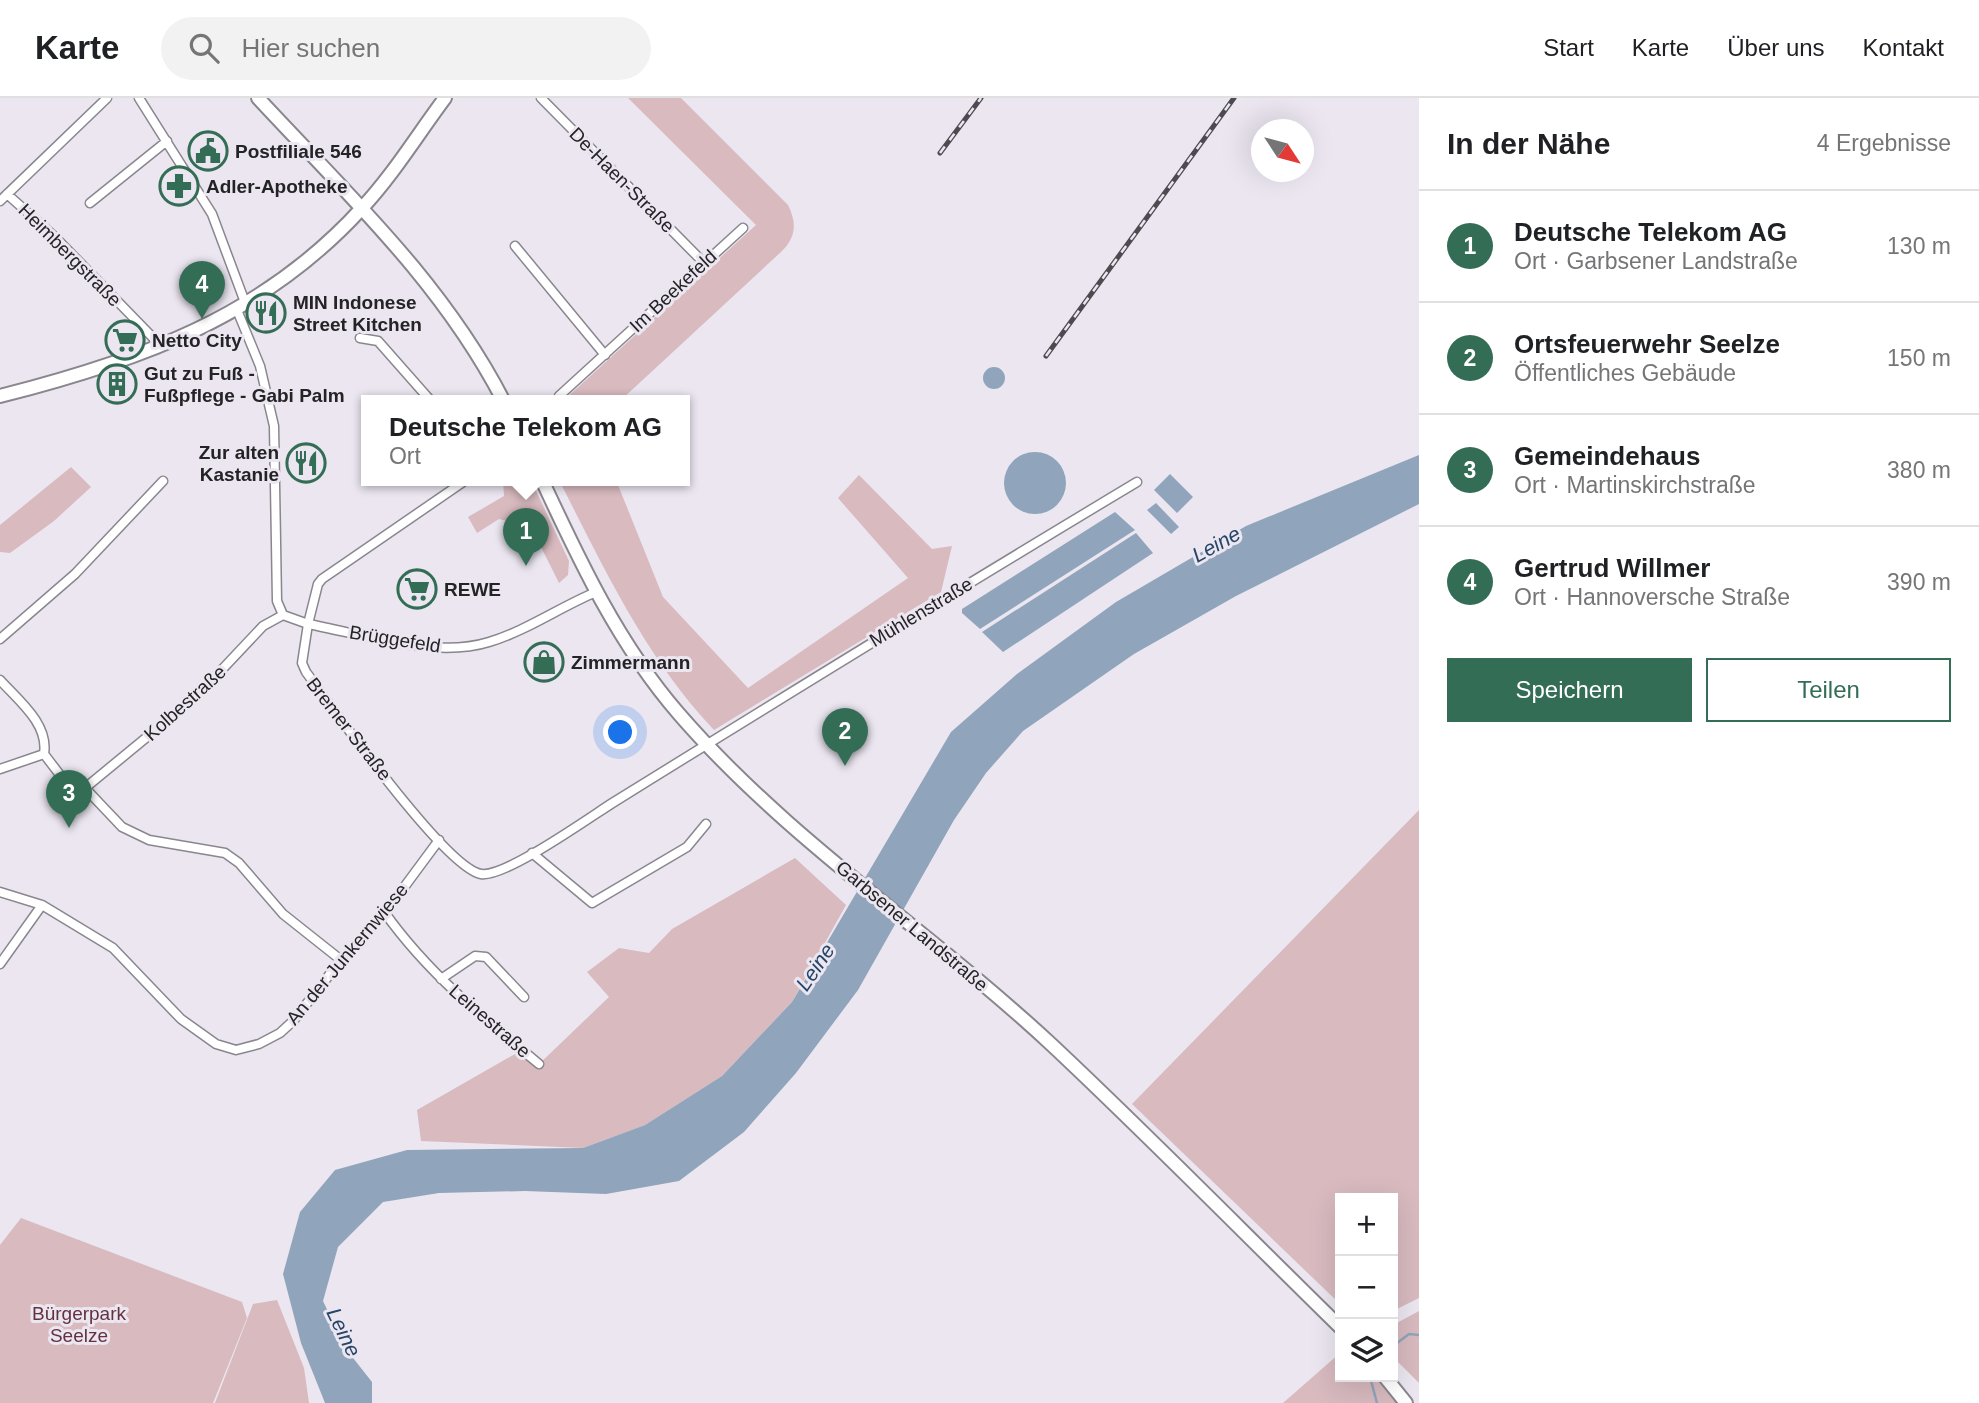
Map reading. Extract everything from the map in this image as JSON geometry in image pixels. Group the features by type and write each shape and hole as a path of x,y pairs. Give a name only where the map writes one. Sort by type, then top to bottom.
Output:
{"main road":[{"path":"258,98 362,208 438,295 500,395"},
{"path":"0,395 106,366 161,346 242,308 326,244 362,208 445,98"},
{"name":"Garbsener Landstraße","path":"545,486 596,592 654,682 706,743 815,843 1053,1046 1335,1322"},
{"path":"1389,1382 1406,1403"}],"street":[{"path":"0,201 107,98"},
{"path":"139,98 212,214 260,366 274,426 277,601 283,615 308,624"},
{"name":"De-Haen-Straße","path":"541,98 703,262"},
{"path":"90,203 167,141"},
{"name":"Heimbergstraße","path":"8,194 161,346"},
{"name":"Im Beekefeld","path":"560,395 743,228"},
{"path":"515,246 605,355"},
{"path":"360,338 378,341 426,395"},
{"path":"0,639 75,574 163,481"},
{"name":"Mühlenstraße","path":"706,743 1137,482"},
{"name":"Bremer Straße","path":"457,486 322,579 316,590 302,663 379,770 439,840 466,867 481,874 495,874 706,743"},
{"name":"Brüggefeld","path":"308,624 426,646 462,648 514,632 596,592"},
{"name":"Kolbestraße","path":"85,788 198,695 263,626 283,615"},
{"path":"0,680 43,730 46,740 44,754 70,788 85,788 122,827 149,840 225,853 239,863 284,914 341,960"},
{"path":"0,769 44,754"},
{"path":"532,853 592,902 687,847 706,824"},
{"name":"An der Junkernwiese","path":"0,892 42,905 113,948 181,1019 216,1045 236,1050 280,1033 309,1004 341,960 385,913 439,840"},
{"path":"0,964 42,905"},
{"name":"Leinestraße","path":"385,913 408,946 441,979 539,1064"},
{"name":"Leinestraße","path":"441,979 475,956 486,957 523,997"}],"green space":[{"path":"628,98 681,98 788,205 794,230 782,251 626,395 569,395 756,225"},
{"path":"71,467 91,487 54,521 10,553 0,552 0,525"},
{"path":"859,475 932,549 952,546 941,592 714,730 689,702 646,642 562,486 618,486 663,597 748,688 908,578 838,498"},
{"path":"503,486 534,486 569,561 568,575 559,583 531,527 499,519 477,533 468,517 504,496"},
{"path":"1419,810 1419,1298 1398,1308 1398,1193 1335,1193 1335,1299 1132,1104"},
{"path":"795,858 846,905 792,1002 722,1076 645,1125 583,1148 421,1141 417,1110 515,1054 537,1066 609,997 587,972 619,948 649,953 672,929"},
{"name":"Bürgerpark Seelze","path":"21,1218 242,1302 247,1318 213,1403 0,1403 0,1245"},
{"path":"277,1300 304,1368 309,1403 215,1403 253,1304"},
{"path":"1419,1311 1419,1383 1398,1362 1398,1322"},
{"path":"1335,1357 1335,1382 1382,1382 1399,1403 1283,1403"}],"water":[{"path":"994,367 1002,370 1005,378 1002,386 994,389 986,386 983,378 986,370"},
{"path":"1035,452 1047,454 1057,461 1064,471 1064,495 1057,505 1047,512 1035,514 1023,512 1013,505 1006,495 1004,483 1006,471 1013,461 1023,454"},
{"name":"Leine","path":"1419,455 1419,504 1236,596 1134,654 1023,731 986,773 954,820 858,990 796,1073 744,1132 679,1181 606,1194 525,1191 439,1193 383,1202 338,1247 323,1301 346,1349 372,1382 372,1403 325,1403 301,1343 283,1274 300,1212 335,1170 407,1150 583,1148 645,1125 722,1076 792,1002 951,732 1017,674 1116,602 1246,526"},
{"path":"1170,474 1193,497 1177,513 1154,490"},
{"path":"1156,503 1179,527 1171,534 1147,510"},
{"path":"1115,512 1135,530 980,629 962,613 962,609"},
{"path":"1136,533 1153,553 1003,652 982,632"}],"waterway":[{"path":"1398,1342 1409,1334 1419,1335"},
{"path":"1371,1382 1377,1403"}],"railway":[{"path":"940,153 981,98"},
{"path":"1046,356 1234,98"}],"place":[{"name":"Postfiliale 546","path":"208,151"},
{"name":"Adler-Apotheke","path":"179,186"},
{"name":"MIN Indonese Street Kitchen","path":"266,313"},
{"name":"Gertrud Willmer","path":"202,319"},
{"name":"Netto City","path":"125,340"},
{"name":"Gut zu Fuß - Fußpflege - Gabi Palm","path":"117,384"},
{"name":"Zur alten Kastanie","path":"306,463"},
{"name":"Deutsche Telekom AG","path":"526,566"},
{"name":"REWE","path":"417,589"},
{"name":"Zimmermann","path":"544,662"},
{"name":"Ortsfeuerwehr Seelze","path":"845,766"},
{"name":"Gemeindehaus","path":"69,828"}]}
